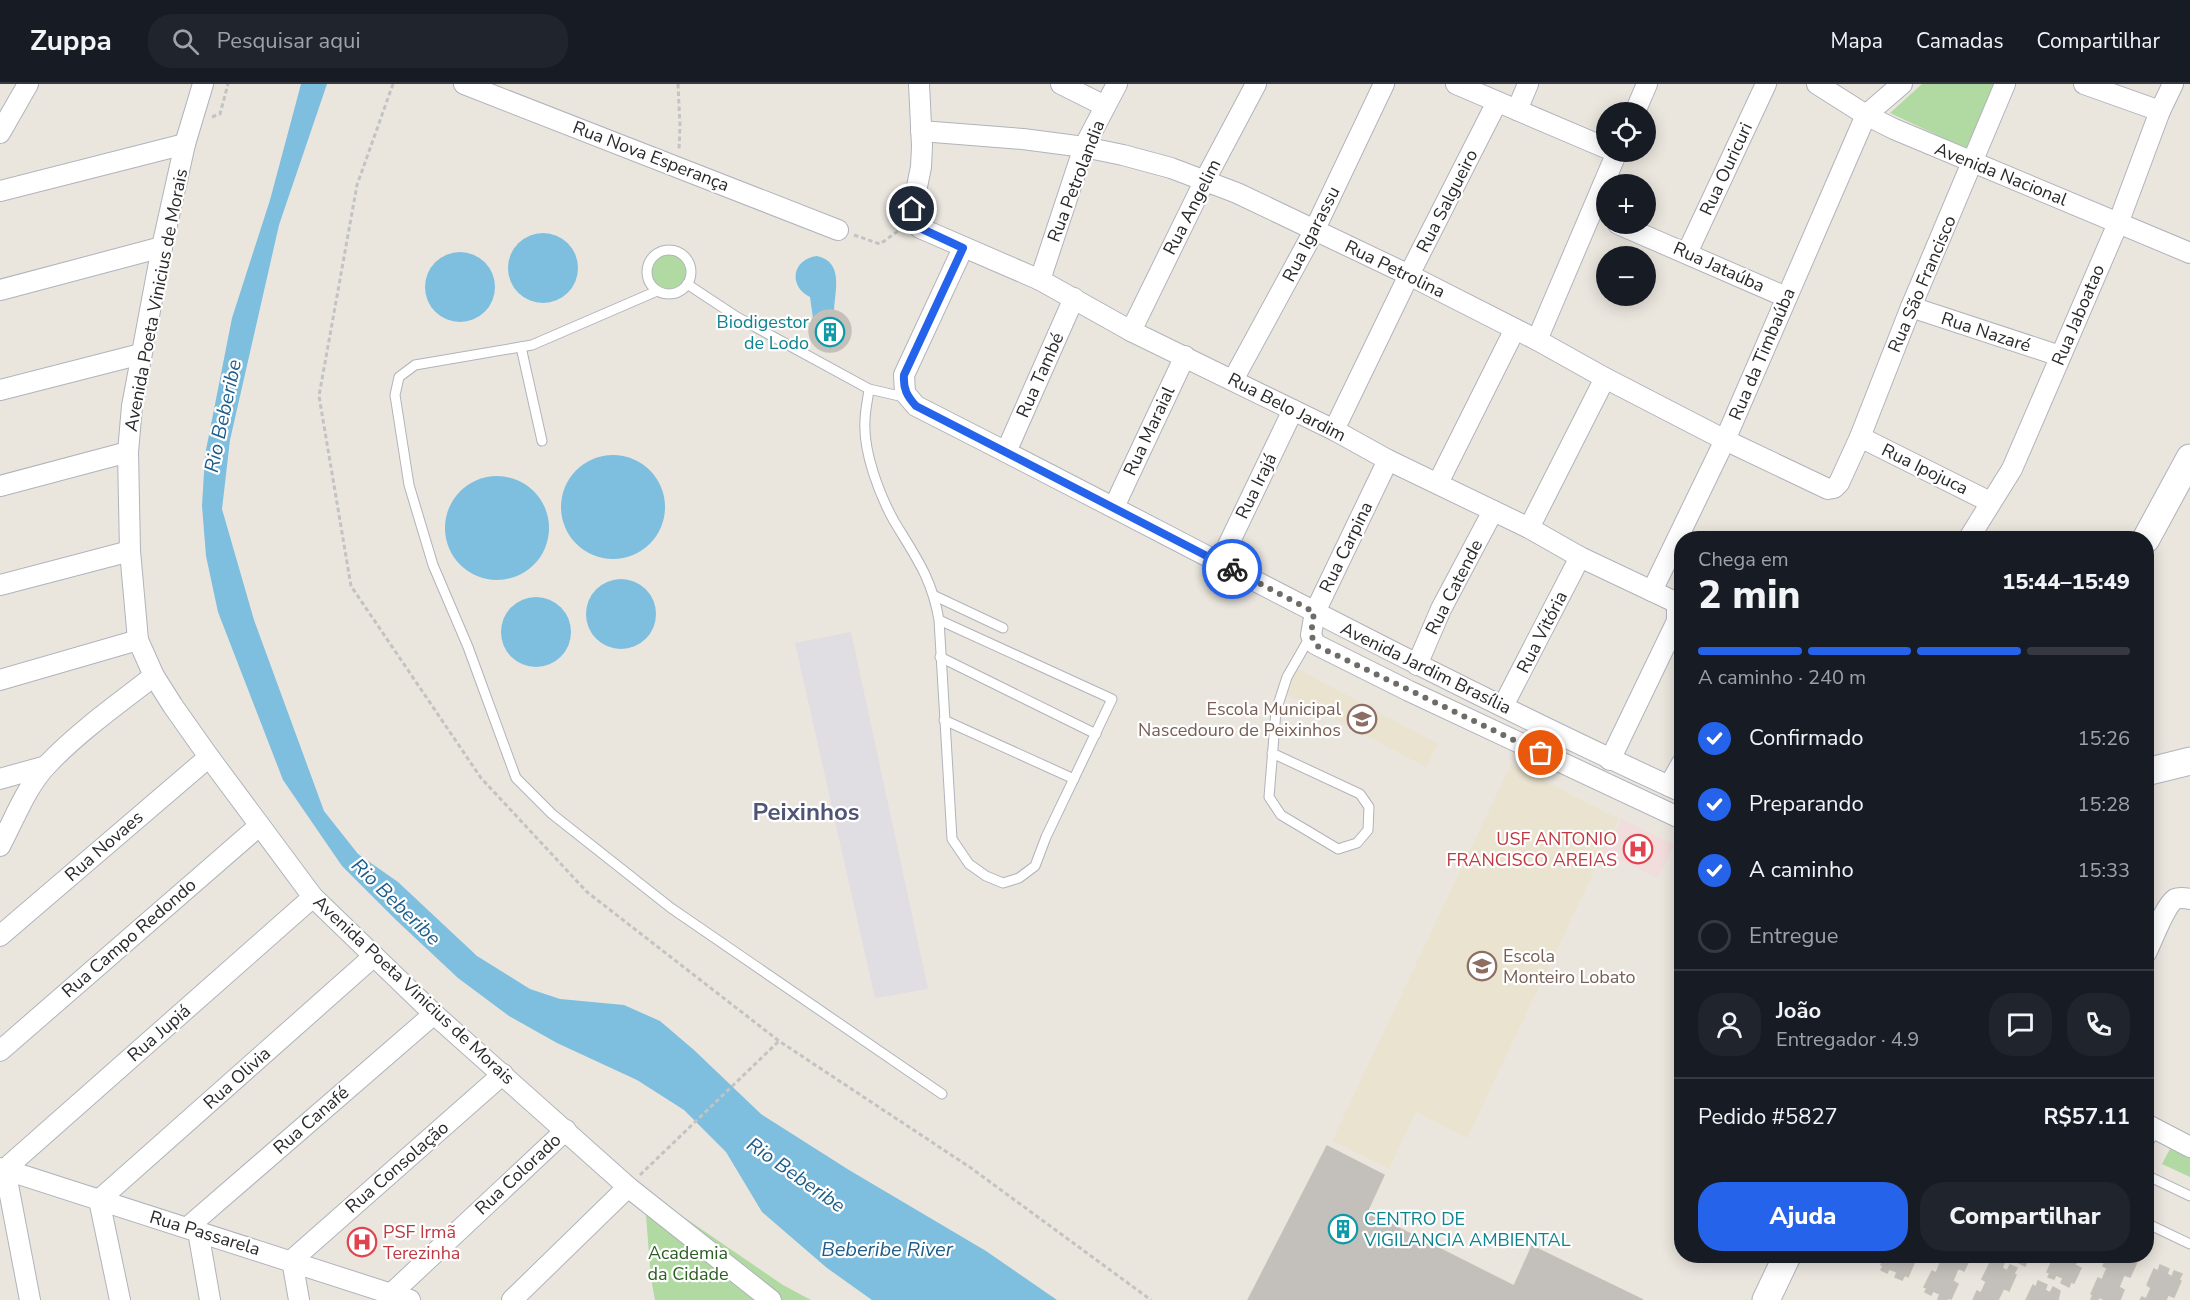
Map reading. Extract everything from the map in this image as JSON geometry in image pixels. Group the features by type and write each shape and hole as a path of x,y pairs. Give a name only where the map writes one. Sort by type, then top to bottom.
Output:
{"main road":[{"path":"2150,531 2190,458"},
{"path":"2154,770 2190,761"},
{"path":"1766,1300 1784,1263"}],"street":[{"name":"Avenida Poeta Vinicius de Morais","path":"203,84 185,144 162,247 132,406 128,452 130,551 138,640 154,676 209,757 313,897 434,1014 627,1186 771,1300"},
{"name":"Rua Nova Esperança","path":"464,84 838,230"},
{"path":"912,215 921,167 919,84"},
{"path":"1061,84 1105,106"},
{"name":"Rua Petrolandia","path":"1040,280 1084,147 1118,84"},
{"name":"Rua Angelim","path":"1131,331 1205,180 1256,84"},
{"name":"Rua Igarassu","path":"1233,380 1314,231 1384,84"},
{"path":"1456,84 1596,144"},
{"path":"1516,110 1528,84"},
{"path":"1639,102 1647,84"},
{"name":"Rua Ouricuri","path":"1687,253 1766,84"},
{"name":"Avenida Nacional","path":"1817,84 1866,115 1973,163 2119,221 2190,253"},
{"path":"1866,115 1902,84"},
{"name":"Rua São Francisco","path":"1839,483 2005,84"},
{"path":"2084,84 2160,111"},
{"name":"Rua Jaboatao","path":"1973,531 2012,469 2119,221 2160,111 2173,84"},
{"path":"0,132 31,85"},
{"name":"Rua Salgueiro","path":"1334,430 1409,275 1497,102"},
{"name":"Rua da Timbaúba","path":"1681,531 1725,440 1866,115"},
{"name":"Rua Petrolina","path":"921,130 1084,147 1132,158 1205,180 1238,193 1409,275 1725,440 1818,485 1828,489 1834,488 1839,483"},
{"path":"0,191 185,144"},
{"name":"Rua Belo Jardim","path":"912,215 920,228 1040,280 1131,331 1334,430 1388,460 1674,602"},
{"path":"1537,340 1596,221"},
{"name":"Rua Jataúba","path":"1642,234 1786,297"},
{"path":"0,290 162,247"},
{"path":"909,399 903,384 904,375 963,248"},
{"name":"Rua També","path":"1006,452 1074,298"},
{"name":"Rua Nazaré","path":"1911,307 2060,356"},
{"path":"1438,483 1515,329"},
{"path":"0,390 141,354"},
{"name":"Rua Maraial","path":"1114,507 1185,356"},
{"path":"1528,528 1605,378"},
{"name":"Avenida Jardim Brasília","path":"909,399 916,406 1417,665 1674,788"},
{"name":"Rua Irajá","path":"1220,562 1293,410"},
{"name":"Rua Ipojuca","path":"1860,437 1990,502"},
{"path":"0,486 128,452"},
{"name":"Rua Carpina","path":"1311,635 1314,612 1388,460"},
{"name":"Rua Catende","path":"1417,665 1441,609 1493,511"},
{"name":"Rua da Timbaúba","path":"1652,591 1674,545"},
{"path":"0,585 130,551"},
{"name":"Rua Vitória","path":"1503,706 1580,557"},
{"name":"Rua Belo Jardim","path":"1610,759 1674,627"},
{"name":"Avenida Jardim Brasília","path":"1311,635 1317,646 1674,815"},
{"path":"0,680 138,640"},
{"path":"0,846 46,766 105,713 154,676"},
{"name":"Rua Novaes","path":"0,936 209,757"},
{"path":"0,779 46,766"},
{"name":"Rua Campo Redondo","path":"0,1051 259,826"},
{"name":"Rua Jupiá","path":"2,1168 313,897"},
{"path":"2154,937 2166,912 2177,898 2190,899"},
{"name":"Rua Olivia","path":"99,1200 374,956"},
{"name":"Rua Canafé","path":"193,1229 434,1014"},
{"name":"Rua Consolação","path":"292,1260 503,1074"},
{"path":"2154,1129 2190,1147"},
{"name":"Rua Colorado","path":"399,1298 566,1130"},
{"path":"2,1168 30,1300"},
{"name":"Rua Passarela","path":"2,1168 292,1260 399,1298"},
{"path":"512,1300 627,1186"},
{"path":"99,1200 120,1300"},
{"path":"193,1229 210,1300"},
{"path":"292,1260 298,1300"}],"lane":[{"path":"657,291 648,280 647,267 655,255 667,250 681,254 689,264 690,278 683,289 670,294 657,291 532,345 415,365 399,377 395,395 409,485 433,565 468,647 516,778 552,814 671,908 942,1094"},
{"path":"687,284 737,316 870,389 909,399"},
{"path":"521,347 542,441"},
{"path":"870,389 864,422 872,471 893,519 917,557 935,596 939,620 952,839 969,864 986,876 1003,883 1018,878 1035,866 1112,699 939,620"},
{"path":"935,596 1003,628"},
{"path":"1272,753 1360,794 1369,807 1368,830 1357,843 1338,849 1281,815 1269,797 1272,753 1276,711 1287,677 1311,635"},
{"path":"940,657 1096,734"},
{"path":"944,720 1074,779"},
{"path":"2154,1178 2190,1196"},
{"path":"2154,1226 2190,1244"}],"path":[{"path":"393,84 357,185 320,396 351,586 481,778 587,892 779,1041 971,1168 1151,1300"},
{"path":"678,84 681,126 678,166"},
{"path":"838,230 880,244 912,215"},
{"path":"627,1186 661,1158 779,1041"}],"shaded area":[{"path":"851,632 928,989 875,998 795,643"},
{"name":"Escola Municipal Nascedouro de Peixinhos","path":"1296,668 1438,744 1426,767 1284,693"},
{"name":"Escola Monteiro Lobato","path":"1511,764 1619,819 1467,1138 1416,1112 1389,1169 1332,1141"},
{"name":"USF ANTONIO FRANCISCO AREIAS","path":"1622,819 1674,845 1658,878 1603,852"}],"green space":[{"path":"1922,84 1997,84 1971,151 1890,113"},
{"path":"669,251 683,257 689,271 683,285 669,291 655,285 649,271 655,257"},
{"path":"2170,1149 2190,1158 2190,1177 2162,1164"},
{"name":"Academia da Cidade","path":"644,1190 783,1285 811,1300 655,1300 651,1279"}],"water":[{"name":"Beberibe River","path":"301,84 327,84 279,225 230,440 222,509 254,620 324,811 358,854 398,882 477,956 530,989 560,999 624,1005 660,1021 761,1114 849,1170 986,1251 1057,1300 872,1300 827,1268 762,1212 726,1152 684,1110 637,1080 557,1043 509,1016 458,978 342,866 283,780 218,612 206,556 202,506 205,455 232,318 270,200"},
{"path":"543,233 562,239 572,249 578,268 572,287 562,297 543,303 524,297 514,287 508,268 514,249 524,239"},
{"path":"460,252 479,258 489,268 495,287 489,306 479,316 460,322 441,316 431,306 425,287 431,268 441,258"},
{"name":"Biodigestor de Lodo","path":"817,256 826,259 831,264 835,271 836,286 834,311 824,311 813,318 810,297 798,286 796,274 802,262"},
{"path":"613,455 633,459 650,470 661,487 665,507 661,527 650,544 633,555 613,559 593,555 576,544 565,527 561,507 565,487 576,470 593,459"},
{"path":"497,476 517,480 534,491 545,508 549,528 545,548 534,565 517,576 497,580 477,576 460,565 449,548 445,528 449,508 460,491 477,480"},
{"path":"621,579 640,585 650,595 656,614 650,633 640,643 621,649 602,643 592,633 586,614 592,595 602,585"},
{"path":"536,597 555,603 565,613 571,632 565,651 555,661 536,667 517,661 507,651 501,632 507,613 517,603"}],"building":[{"name":"Biodigestor de Lodo","path":"830,310 845,316 851,331 845,346 830,352 815,346 809,331 815,316"},
{"name":"CENTRO DE VIGILANCIA AMBIENTAL","path":"1327,1146 1384,1175 1367,1212 1514,1286 1532,1246 1643,1300 1248,1300"},
{"path":"1882,1263 1914,1263 1908,1277 1905,1275 1902,1280 1895,1277 1897,1272 1889,1269 1887,1273 1881,1270 1883,1266"},
{"path":"1940,1263 1968,1263 1964,1271 1958,1268 1953,1281 1958,1284 1951,1299 1938,1299 1940,1294 1933,1291 1931,1295 1925,1292 1927,1288 1924,1287 1932,1271 1936,1273"},
{"path":"1990,1263 2004,1263 2002,1268 2007,1271 2010,1265 2017,1268 2009,1291 2004,1288 1998,1300 1973,1300 1977,1291 1981,1293 1986,1282 1982,1279"},
{"path":"2051,1263 2076,1263 2075,1265 2081,1268 2074,1283 2071,1282 2069,1287 2061,1283 2063,1278 2056,1275 2054,1279 2048,1277 2050,1273 2047,1272"},
{"path":"2104,1263 2137,1263 2130,1277 2124,1275 2119,1287 2124,1290 2120,1300 2105,1300 2099,1297 2098,1300 2091,1299 2098,1278 2102,1280 2107,1268 2103,1266"},
{"path":"2160,1265 2169,1269 2167,1274 2172,1277 2174,1271 2182,1274 2174,1297 2168,1295 2166,1300 2140,1300 2142,1297 2146,1299 2151,1288 2147,1285 2154,1269 2158,1271"},
{"path":"2038,1281 2047,1285 2045,1290 2050,1293 2053,1287 2060,1291 2058,1300 2026,1300 2033,1285 2036,1287"}],"way so far":[{"path":"1232,569 1314,612 1311,635 1317,646 1541,753"}],"place":[{"name":"Biodigestor de Lodo","path":"830,332"},
{"name":"Escola Municipal Nascedouro de Peixinhos","path":"1362,719"},
{"name":"USF ANTONIO FRANCISCO AREIAS","path":"1638,849"},
{"name":"Escola Monteiro Lobato","path":"1482,966"},
{"name":"CENTRO DE VIGILANCIA AMBIENTAL","path":"1343,1229"},
{"name":"PSF Irmã Terezinha","path":"362,1242"}],"district":[{"name":"Peixinhos","path":"806,812"}],"route":[{"path":"912,209 912,220 920,228 963,248 904,375 903,384 909,399 916,406 1232,569"}],"water label":[{"name":"Rio Beberibe","path":"223,416"},
{"name":"Rio Beberibe","path":"396,902"},
{"name":"Rio Beberibe","path":"796,1175"}]}
